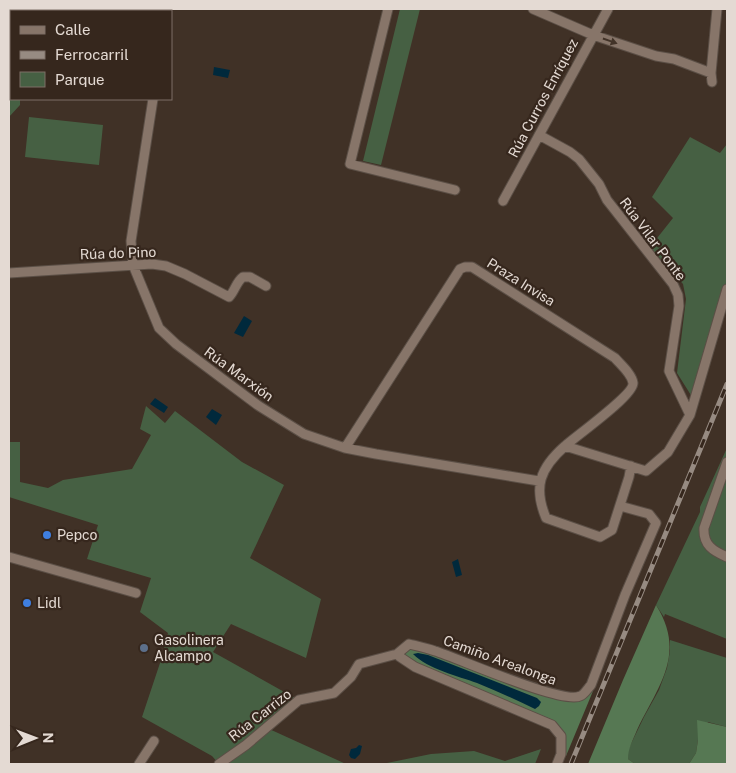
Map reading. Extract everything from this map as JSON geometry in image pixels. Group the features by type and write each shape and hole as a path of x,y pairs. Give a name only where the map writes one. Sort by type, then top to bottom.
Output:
{"street":[{"path":"388,9 350,164 455,190"},
{"path":"533,9 593,35 656,56 674,59 711,77 717,9"},
{"name":"Rúa Curros Enríquez","path":"503,201 608,9"},
{"name":"Rúa Marxión","path":"153,100 131,241 133,266 159,328 176,344 259,406 304,434 346,448 539,481"},
{"name":"Rúa Vilar Ponte","path":"539,135 579,159 599,184 607,200 673,284 678,295 679,306 669,371 690,415"},
{"name":"Rúa do Pino","path":"9,273 152,264 166,266 185,274 229,297 238,281 243,277 250,278 266,286"},
{"name":"Praza Invisa","path":"346,448 460,269 465,267 472,267 614,358 631,377 632,389 605,414 565,446"},
{"path":"631,466 612,530 600,537 546,518 541,505 539,481 553,456 565,446 631,466 646,471 668,452 690,415 727,289"},
{"path":"727,462 704,528 703,536 707,544 727,557"},
{"name":"Camiño Arealonga","path":"397,654 409,644 435,651 556,695 572,698 580,696 591,685 625,596 656,523 649,514 620,506"},
{"path":"9,557 136,593"},
{"path":"397,654 415,667 552,725 561,736 561,754 557,764"},
{"name":"Rúa Carrizo","path":"219,764 246,745 299,700 334,693 351,677 359,664 397,654"},
{"path":"139,764 154,741"}],"green space":[{"path":"9,9 31,9 10,10 10,100 20,100 20,105 9,117"},
{"path":"400,9 420,9 381,165 363,161"},
{"path":"29,117 103,125 99,165 25,157"},
{"path":"690,137 720,153 727,144 727,289 694,400 677,373 686,299 683,284 650,247 673,218 652,197"},
{"path":"146,406 165,423 175,411 242,462 284,485 250,558 321,599 306,658 231,624 213,652 295,698 267,728 346,764 219,764 212,756 142,717 168,633 140,612 151,578 87,559 98,525 9,497 9,442 20,442 20,482 48,488 63,480 132,469 151,435 140,429"},
{"path":"727,448 727,639 665,614 664,617 656,605 700,512 700,507"},
{"path":"656,605 665,623 669,639 669,654 660,684 630,748 628,759 635,764 588,764 623,680"},
{"path":"670,640 727,658 727,727 708,722 698,740 696,753 689,764 635,764 628,759 628,750 659,690 667,668"},
{"path":"409,644 572,697 591,685 593,691 566,756 561,754 561,736 547,723 400,657"},
{"path":"697,720 727,727 727,764 689,764 696,753 698,740"},
{"path":"541,749 535,764 382,764 431,754 474,751 505,761"}],"water":[{"path":"214,67 230,70 228,78 213,75"},
{"path":"244,316 252,321 243,337 234,333"},
{"path":"155,398 168,407 164,413 150,404"},
{"path":"212,409 222,415 216,425 206,417"},
{"path":"458,559 462,575 456,577 452,562"},
{"path":"413,654 428,655 537,698 541,702 535,709 484,686 435,668"},
{"path":"359,745 362,746 360,754 355,759 351,758 349,755 351,749"}],"railway":[{"path":"571,764 727,384"}],"place":[{"name":"Pepco","path":"47,535"},
{"name":"Lidl","path":"27,603"},
{"name":"Gasolinera Alcampo","path":"144,648"}]}
